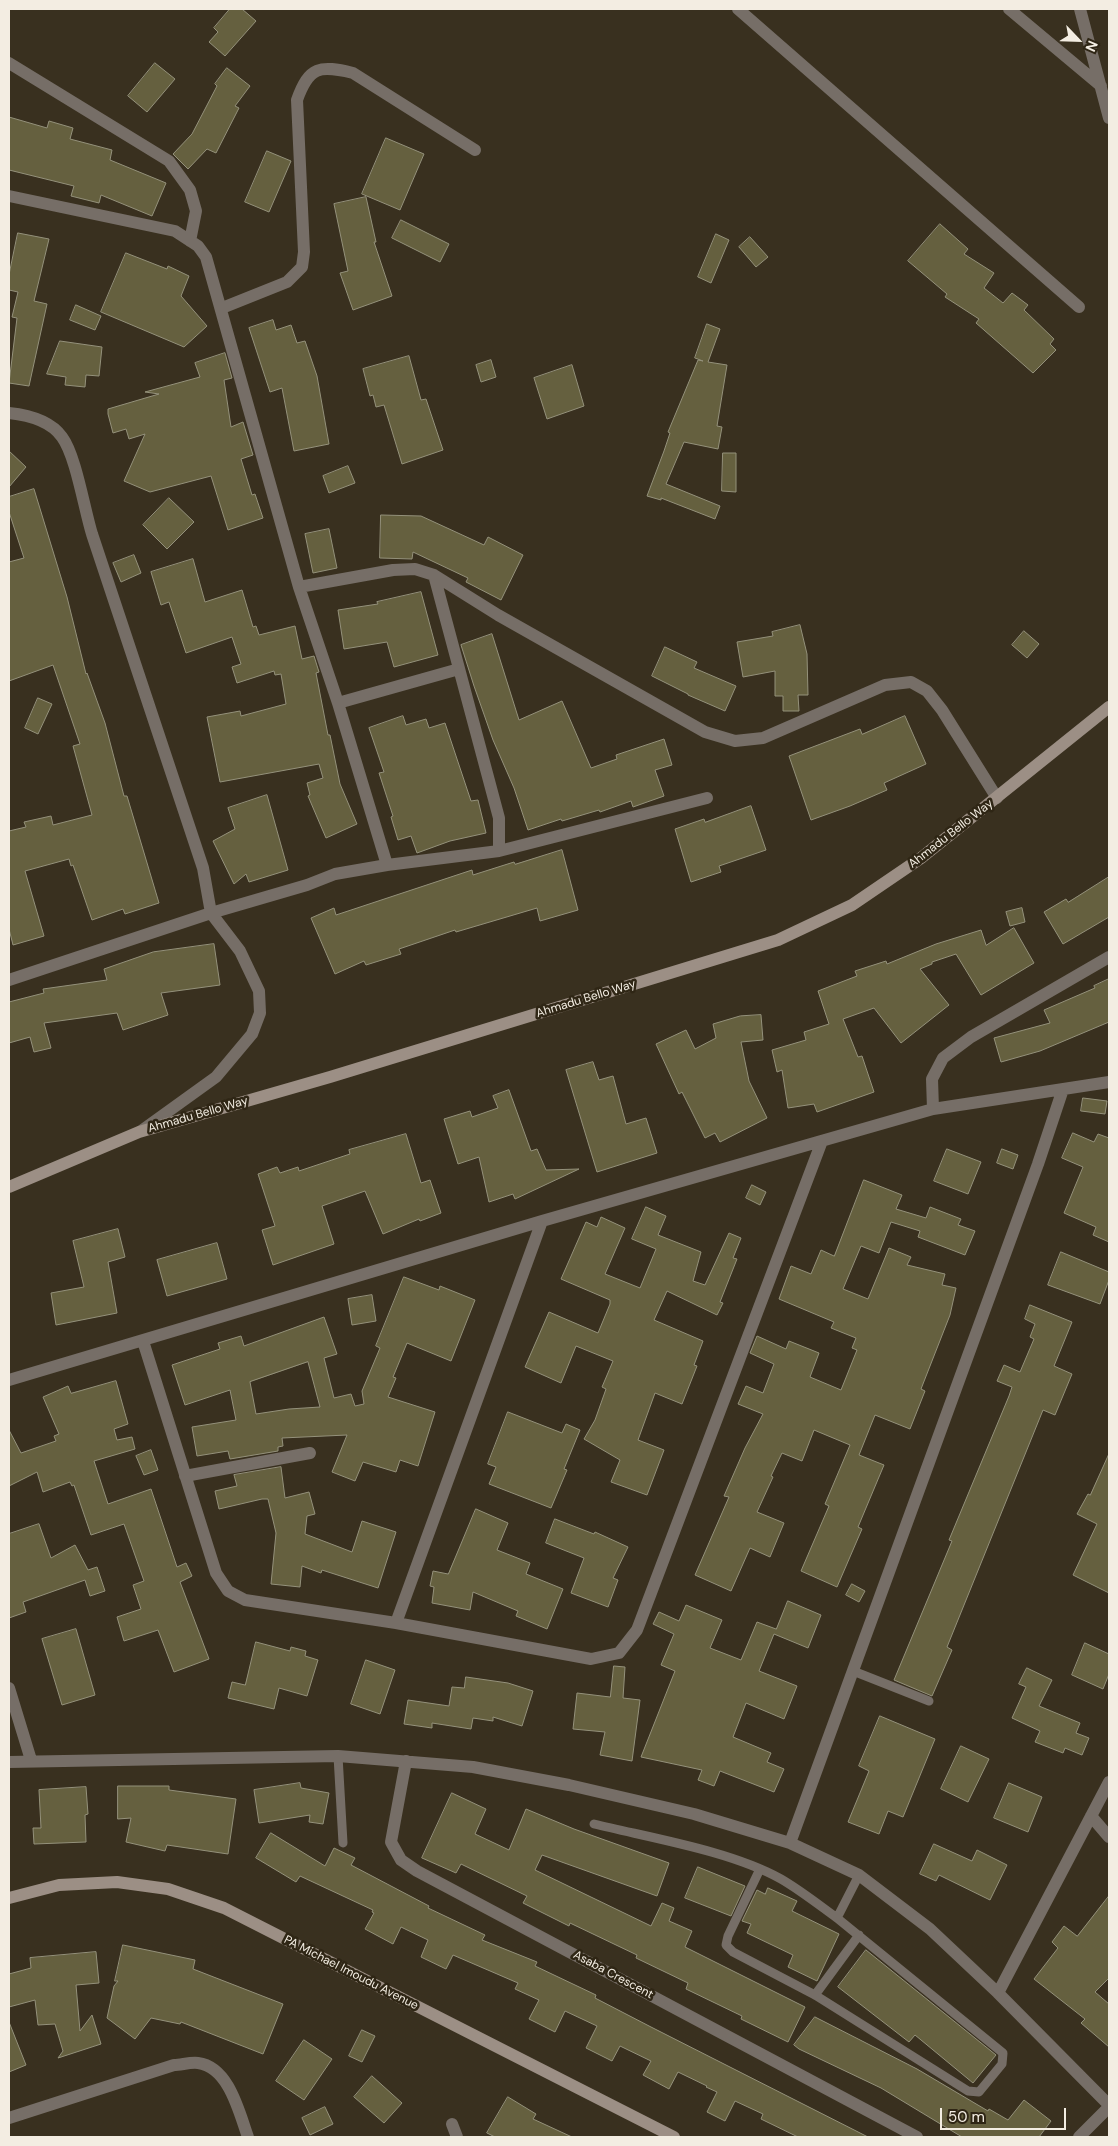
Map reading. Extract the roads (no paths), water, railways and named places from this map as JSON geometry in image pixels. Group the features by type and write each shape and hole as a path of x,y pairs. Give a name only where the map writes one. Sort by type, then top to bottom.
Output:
{"street":[{"path":"738,9 1080,306"},
{"path":"1009,9 1100,86"},
{"path":"1080,9 1109,118"},
{"path":"9,63 169,161 190,190 196,211 190,241"},
{"path":"222,308 287,282 302,267 304,252 297,100 303,83 311,72 321,68 328,68 353,73 475,150"},
{"path":"9,196 175,231 198,246 206,257 222,308 299,587 338,703 387,865"},
{"path":"9,413 20,414 49,423 61,434 68,446 87,518 203,868 211,913 240,951 259,991 260,1013 252,1034 216,1078 140,1132"},
{"path":"299,587 393,570 415,569 434,574 498,615 705,732 735,742 763,738 885,685 911,682 927,691 942,710 997,798"},
{"path":"434,574 499,818 499,851"},
{"path":"338,703 459,669"},
{"name":"Ahmadu Bello Way","path":"9,1187 140,1132 330,1077 778,940 852,905 921,858 1109,707"},
{"path":"9,980 211,913 307,885 335,874 387,865 499,851 707,798"},
{"path":"933,1109 932,1079 943,1058 971,1037 1109,958"},
{"path":"9,1380 542,1221 933,1109 1109,1082"},
{"path":"790,1843 1031,1183 1063,1089"},
{"path":"143,1341 216,1573 228,1591 245,1600 396,1623 591,1659 619,1653 637,1630 822,1141"},
{"path":"396,1623 542,1221"},
{"path":"185,1476 310,1453"},
{"path":"9,1688 31,1760"},
{"path":"9,1762 31,1760 338,1756 472,1767 569,1785 694,1814 790,1843 859,1875 930,1929 998,1993 1109,2106 1078,2137"},
{"name":"Asaba Crescent","path":"406,1761 391,1842 401,1860 426,1876 917,2137"},
{"path":"998,1993 1109,1782"},
{"path":"1091,1816 1109,1838"},
{"name":"PA Michael Imoudu Avenue","path":"9,1898 59,1885 117,1882 168,1889 215,1905 674,2137"},
{"path":"9,2118 174,2065 198,2063 215,2071 229,2084 248,2137"},
{"path":"452,2124 457,2137"}],"lane":[{"path":"853,1671 929,1701"},
{"path":"338,1756 343,1843"},
{"path":"594,1824 714,1854 760,1869 781,1879 859,1935 1003,2053 1002,2064 979,2092 968,2091 815,1995 733,1952 726,1945 728,1936 760,1869"},
{"path":"837,1918 859,1875"},
{"path":"815,1995 859,1935"}]}
